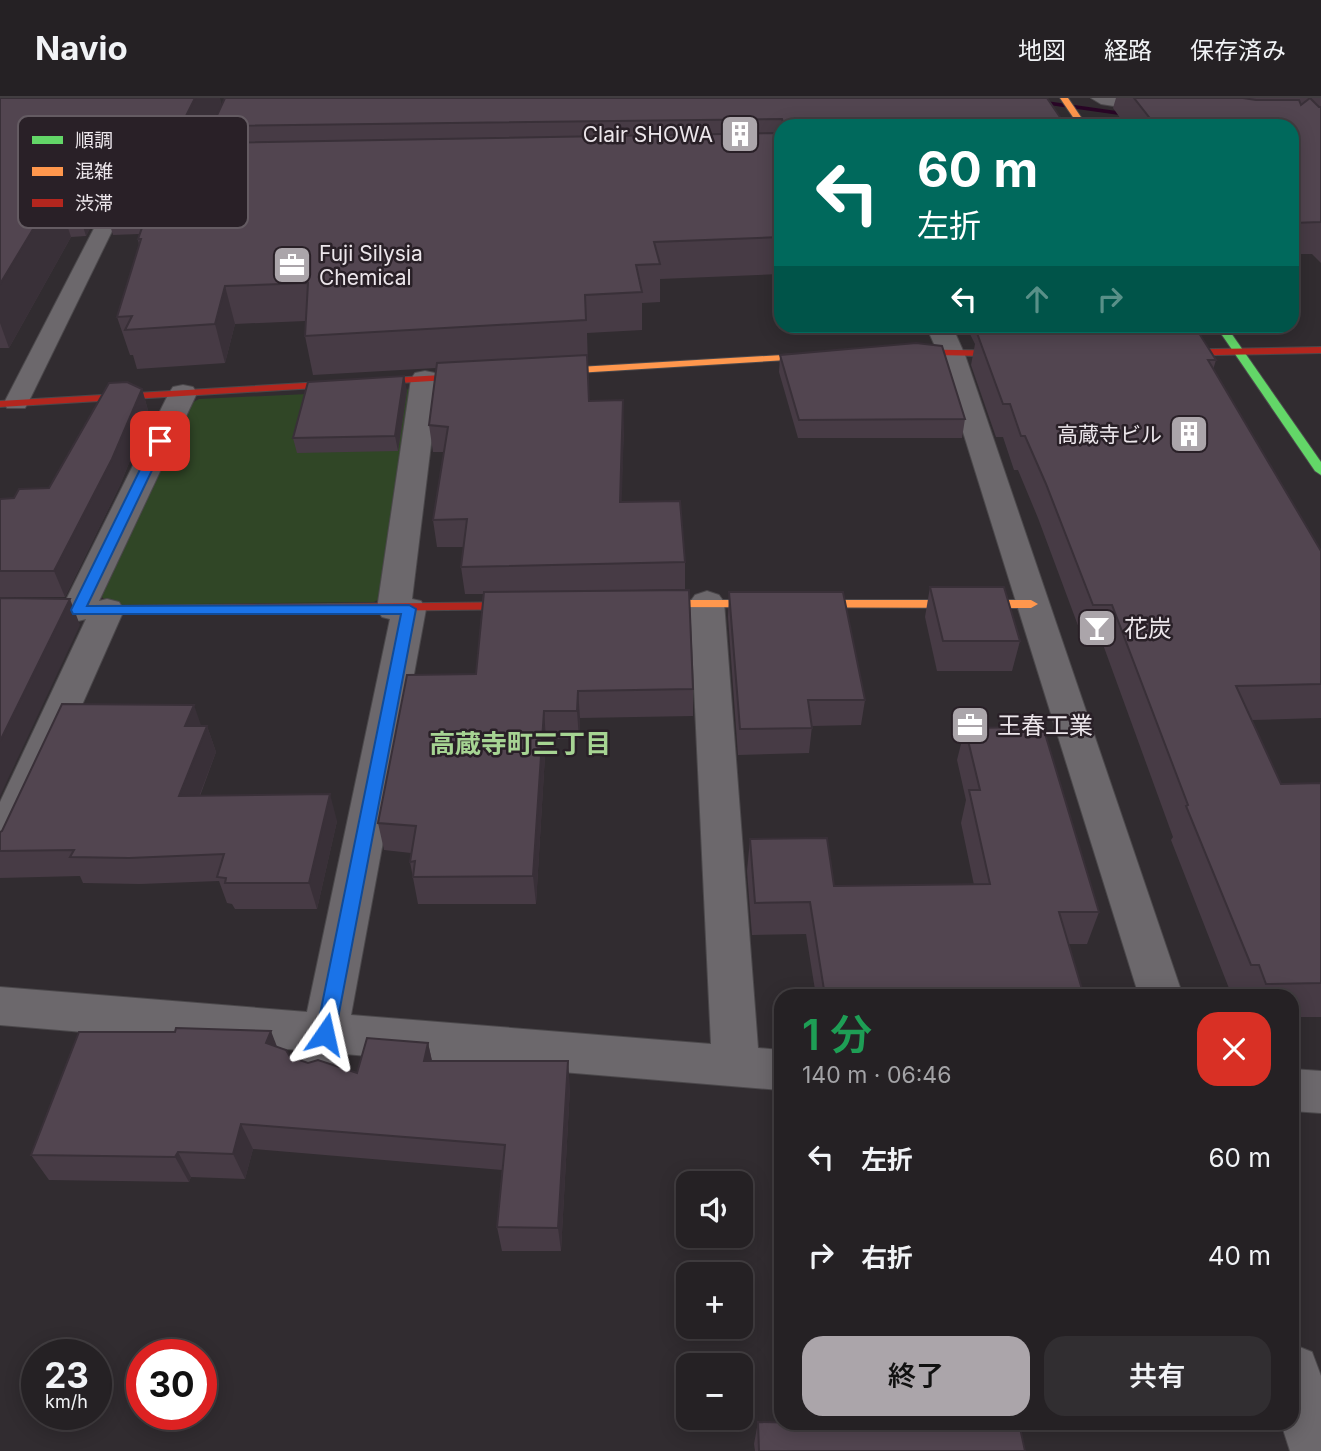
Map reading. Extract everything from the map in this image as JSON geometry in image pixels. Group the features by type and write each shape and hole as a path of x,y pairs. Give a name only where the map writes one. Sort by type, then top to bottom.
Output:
{"street":[{"path":"1064,98 1078,119"},
{"path":"1101,98 1181,110"},
{"path":"1226,333 1321,471"},
{"path":"945,340 1159,989"},
{"path":"881,353 922,350 945,340 1047,354"},
{"path":"1143,353 1321,350"},
{"path":"8,403 853,354"},
{"path":"322,1051 401,609 425,379"},
{"path":"0,845 92,610 183,393"},
{"path":"708,602 736,1068"},
{"path":"626,604 1031,604"},
{"path":"0,611 558,606"},
{"path":"0,1006 322,1051 774,1070"},
{"path":"1299,1090 1321,1092"},
{"path":"1299,1392 1320,1451"}],"lane":[{"path":"8,403 21,372 100,228"}],"green space":[{"path":"416,389 385,596 374,602 110,605 97,592 182,408 199,399"}],"building":[{"path":"0,98 195,98 186,116 18,116 18,228 34,228 0,284"},
{"path":"225,98 1047,98 1061,119 774,119 248,126 248,116 217,116"},
{"path":"1134,98 1299,100 1301,105 1310,98 1321,107 1321,222 1299,223 1299,119 1150,119"},
{"path":"774,133 774,237 654,242 660,264 636,265 642,292 585,295 586,320 305,336 308,283 225,286 215,324 125,330 132,316 117,317 142,228 248,228 248,142"},
{"path":"977,333 1199,333 1216,360 1208,360 1321,551 1321,684 1236,686 1281,784 1321,783 1321,983 1266,984 1259,965 1251,965 1186,806 1188,805 1112,605 1093,605 1025,436 1021,436 1010,404 1003,404"},
{"path":"916,343 942,346 965,419 799,420 780,355"},
{"path":"587,355 589,401 623,400 620,502 680,501 685,562 461,567 467,519 433,520 448,427 429,425 437,363"},
{"path":"404,376 395,436 293,438 308,382"},
{"path":"127,382 142,389 112,459 54,571 0,571 0,499 14,498 19,489 49,488 109,383"},
{"path":"930,587 1004,587 1020,641 943,641"},
{"path":"689,590 693,689 578,691 577,711 544,711 533,876 413,877 415,861 410,862 416,826 378,823 407,675 476,674 484,592"},
{"path":"729,592 843,592 865,700 808,700 812,728 740,729"},
{"path":"0,598 70,599 0,741"},
{"path":"62,704 194,705 185,726 207,726 179,796 330,794 309,883 225,883 226,878 217,877 224,854 129,858 70,857 74,850 0,851 0,832"},
{"path":"1043,727 1099,912 1059,912 1082,989 824,989 810,902 755,903 750,839 827,838 834,886 990,884 969,790 980,790 965,728"},
{"path":"176,1028 271,1031 266,1043 286,1050 290,1057 308,1063 318,1060 357,1073 367,1038 428,1043 424,1061 568,1061 558,1228 497,1227 505,1145 241,1124 233,1154 178,1152 175,1157 31,1155 79,1032 175,1032"},
{"path":"758,1422 774,1422 774,1430 1020,1430 1025,1451 759,1451"}],"waterway":[{"path":"1004,98 1140,115"}],"traffic: fast":[{"path":"1227,335 1321,471"}],"traffic: slow":[{"path":"1064,98 1078,119"},
{"path":"511,374 833,355"},
{"path":"638,604 1031,604"}],"traffic: jam":[{"path":"1159,353 1321,350"},
{"path":"893,352 1025,354"},
{"path":"0,404 511,374"},
{"path":"0,611 536,606"}],"place":[{"name":"Clair SHOWA","path":"740,134"},
{"name":"Fuji Silysia Chemical","path":"292,265"},
{"name":"高蔵寺ビル","path":"1189,434"},
{"name":"花炭","path":"1097,628"},
{"name":"王春工業","path":"970,725"}],"district":[{"name":"高蔵寺町三丁目","path":"520,743"}],"route":[{"path":"160,441 78,610 409,609 325,1034"}]}
